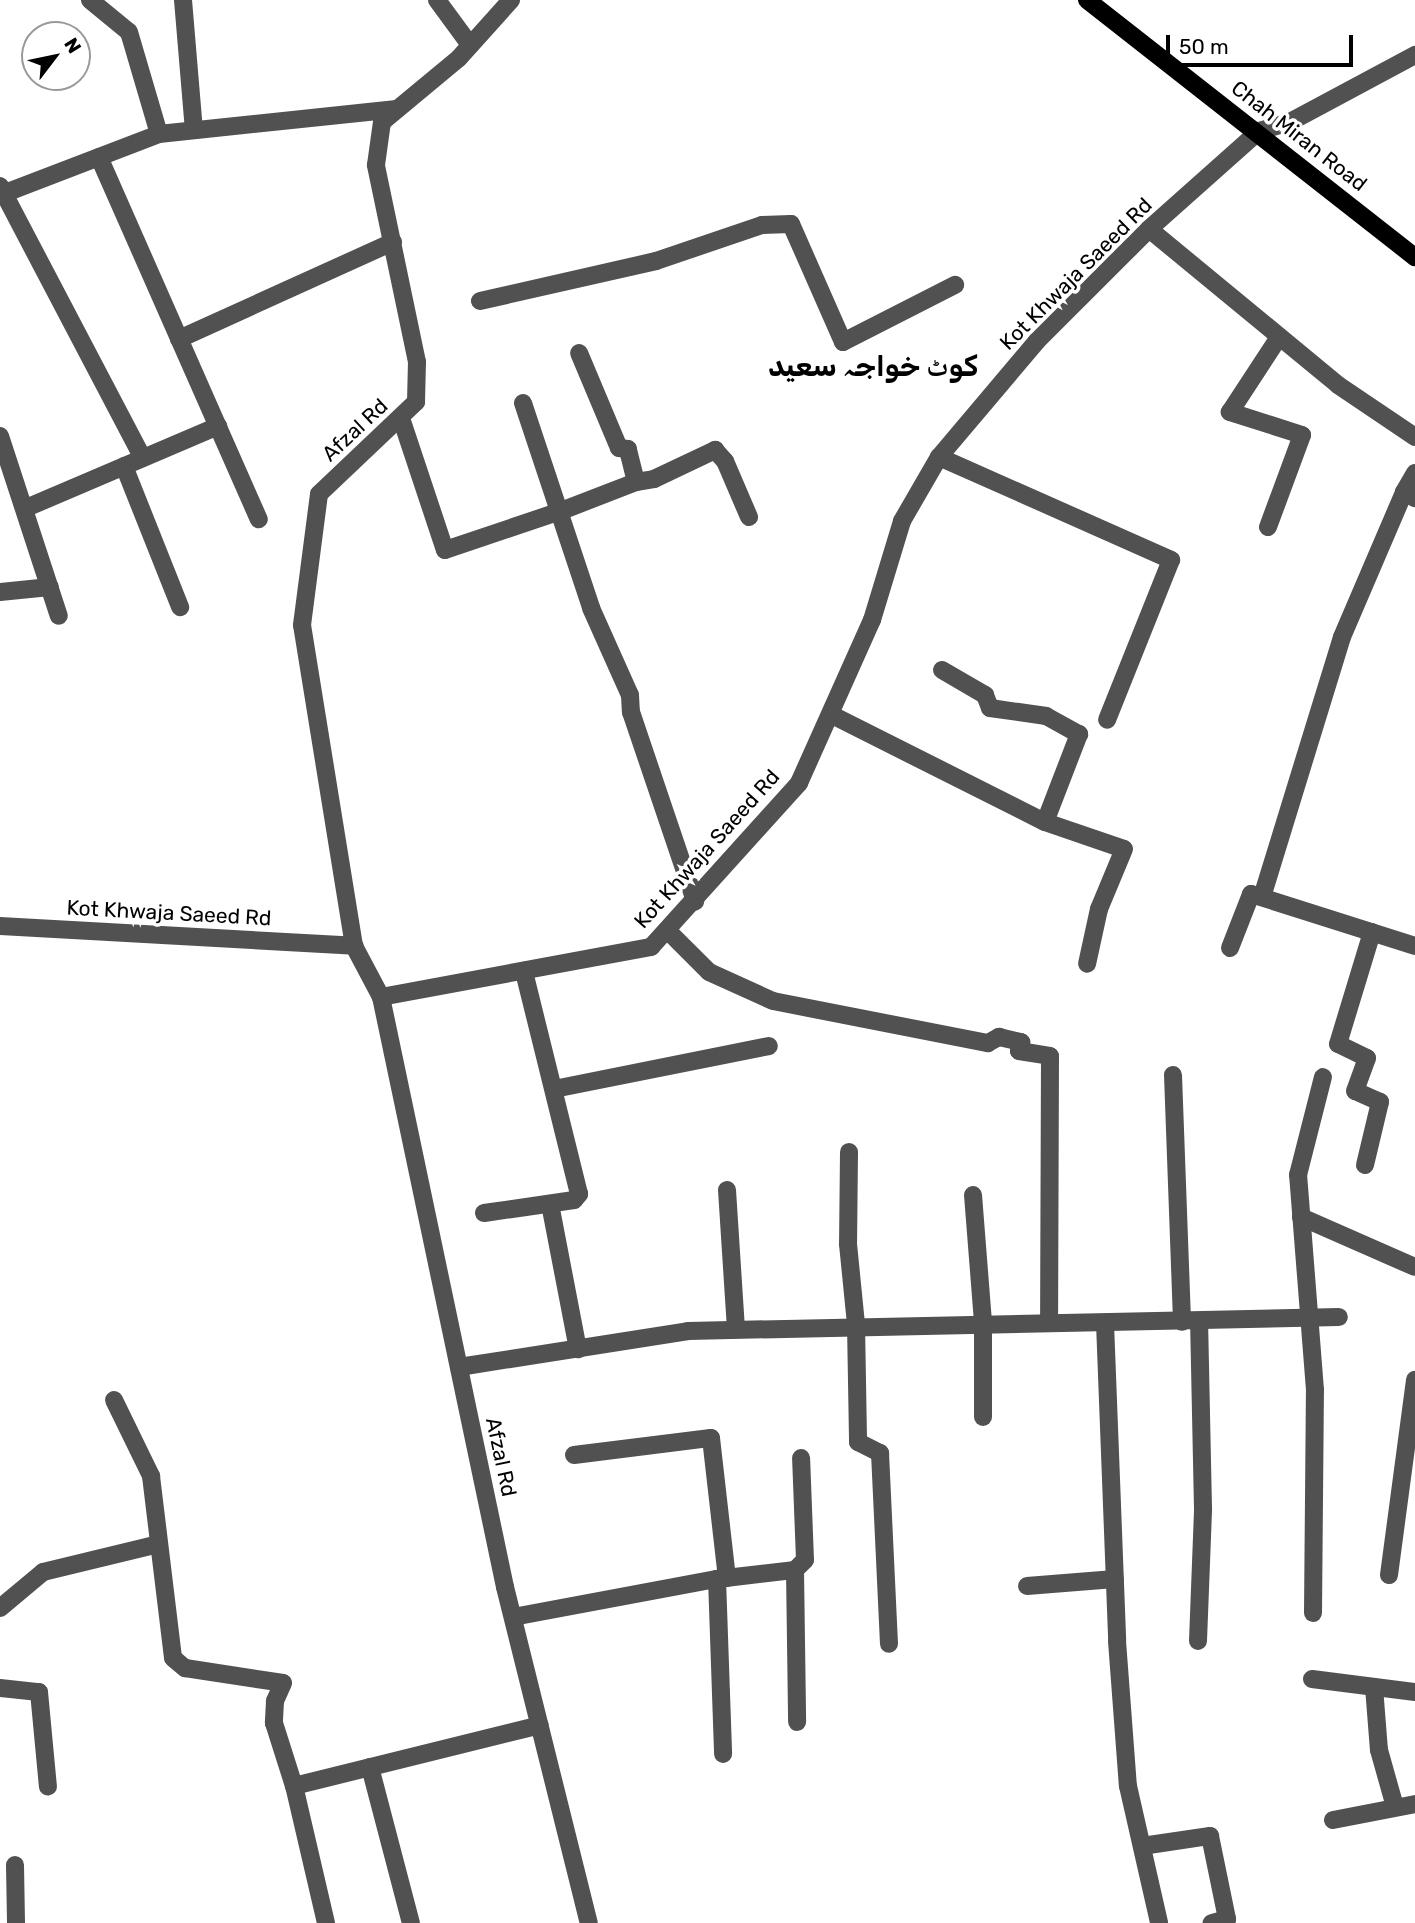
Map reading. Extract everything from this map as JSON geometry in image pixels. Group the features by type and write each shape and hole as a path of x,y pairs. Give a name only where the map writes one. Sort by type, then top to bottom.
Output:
{"main road":[{"name":"Chah Miran Road","path":"1087,0 1259,131 1415,257"}],"street":[{"path":"90,0 128,32 159,134"},
{"path":"183,0 194,130"},
{"path":"437,0 470,46"},
{"name":"Afzal Rd","path":"354,946 302,625 319,494 416,402 417,362 376,165 382,122 470,46 511,0"},
{"path":"1259,131 1290,122 1415,55"},
{"path":"143,458 1,191 159,134 400,108"},
{"name":"Kot Khwaja Saeed Rd","path":"381,997 651,947 799,783 832,715 872,620 902,521 939,457 1037,341 1149,229 1259,131"},
{"path":"99,157 259,519"},
{"path":"480,301 656,261 762,225 791,225 844,342 955,285"},
{"path":"1149,229 1279,337 1415,437"},
{"path":"179,339 393,242"},
{"path":"1268,527 1302,435 1230,412 1279,337"},
{"path":"579,353 619,448 628,449 636,482"},
{"path":"523,403 561,511 590,608 630,695 631,712 695,901"},
{"path":"401,418 445,550 561,511 636,482 654,479 715,450 725,461 749,517"},
{"path":"26,508 218,426"},
{"path":"2,445 26,508 59,616"},
{"path":"939,457 1171,560 1107,720"},
{"path":"124,466 180,607"},
{"path":"1262,897 1342,637 1410,495 1415,473"},
{"path":"0,592 50,587"},
{"path":"942,670 985,695 990,708 1046,716 1079,734 1045,822"},
{"path":"832,715 1045,822 1124,849 1099,909 1087,964"},
{"path":"1230,948 1251,894 1415,946"},
{"name":"Kot Khwaja Saeed Rd","path":"0,926 354,946"},
{"path":"667,930 709,972 773,1001 988,1043 999,1037 1021,1042 1019,1051 1050,1056 1049,1323"},
{"path":"1365,1164 1380,1102 1355,1091 1367,1058 1338,1044 1372,932"},
{"path":"354,946 381,997"},
{"path":"484,1213 574,1200 579,1194 524,971"},
{"name":"Afzal Rd","path":"381,997 513,1617 589,1923"},
{"path":"554,1089 769,1046"},
{"path":"1173,1075 1203,1508 1198,1641"},
{"path":"1312,1613 1315,1390 1307,1318 1298,1175 1323,1077"},
{"path":"849,1152 848,1244 856,1325 858,1442 880,1453 889,1644"},
{"path":"727,1190 736,1329"},
{"path":"973,1195 983,1323 984,1417"},
{"path":"550,1204 579,1349"},
{"path":"1301,1217 1415,1267"},
{"path":"458,1367 688,1331 856,1325 1339,1317"},
{"path":"1105,1322 1115,1579 1128,1786 1159,1923"},
{"path":"1388,1575 1415,1379"},
{"path":"114,1400 151,1476 173,1658 185,1668 283,1683 275,1701 274,1723 294,1786 326,1923"},
{"path":"574,1455 711,1438 722,1578 723,1754"},
{"path":"513,1617 722,1578 795,1570 805,1560 801,1458"},
{"path":"0,1608 43,1572 159,1544"},
{"path":"795,1570 797,1722"},
{"path":"1027,1586 1115,1579"},
{"path":"1312,1679 1415,1692"},
{"path":"1374,1687 1379,1750 1395,1807"},
{"path":"0,1688 38,1692 48,1787"},
{"path":"294,1786 540,1725"},
{"path":"370,1767 411,1923"},
{"path":"1333,1820 1415,1804"},
{"path":"1142,1846 1210,1836 1227,1919 1212,1923"},
{"path":"15,1865 16,1923"}],"district":[{"name":"کوٹ خواجہ سعید","path":"873,367"}]}
